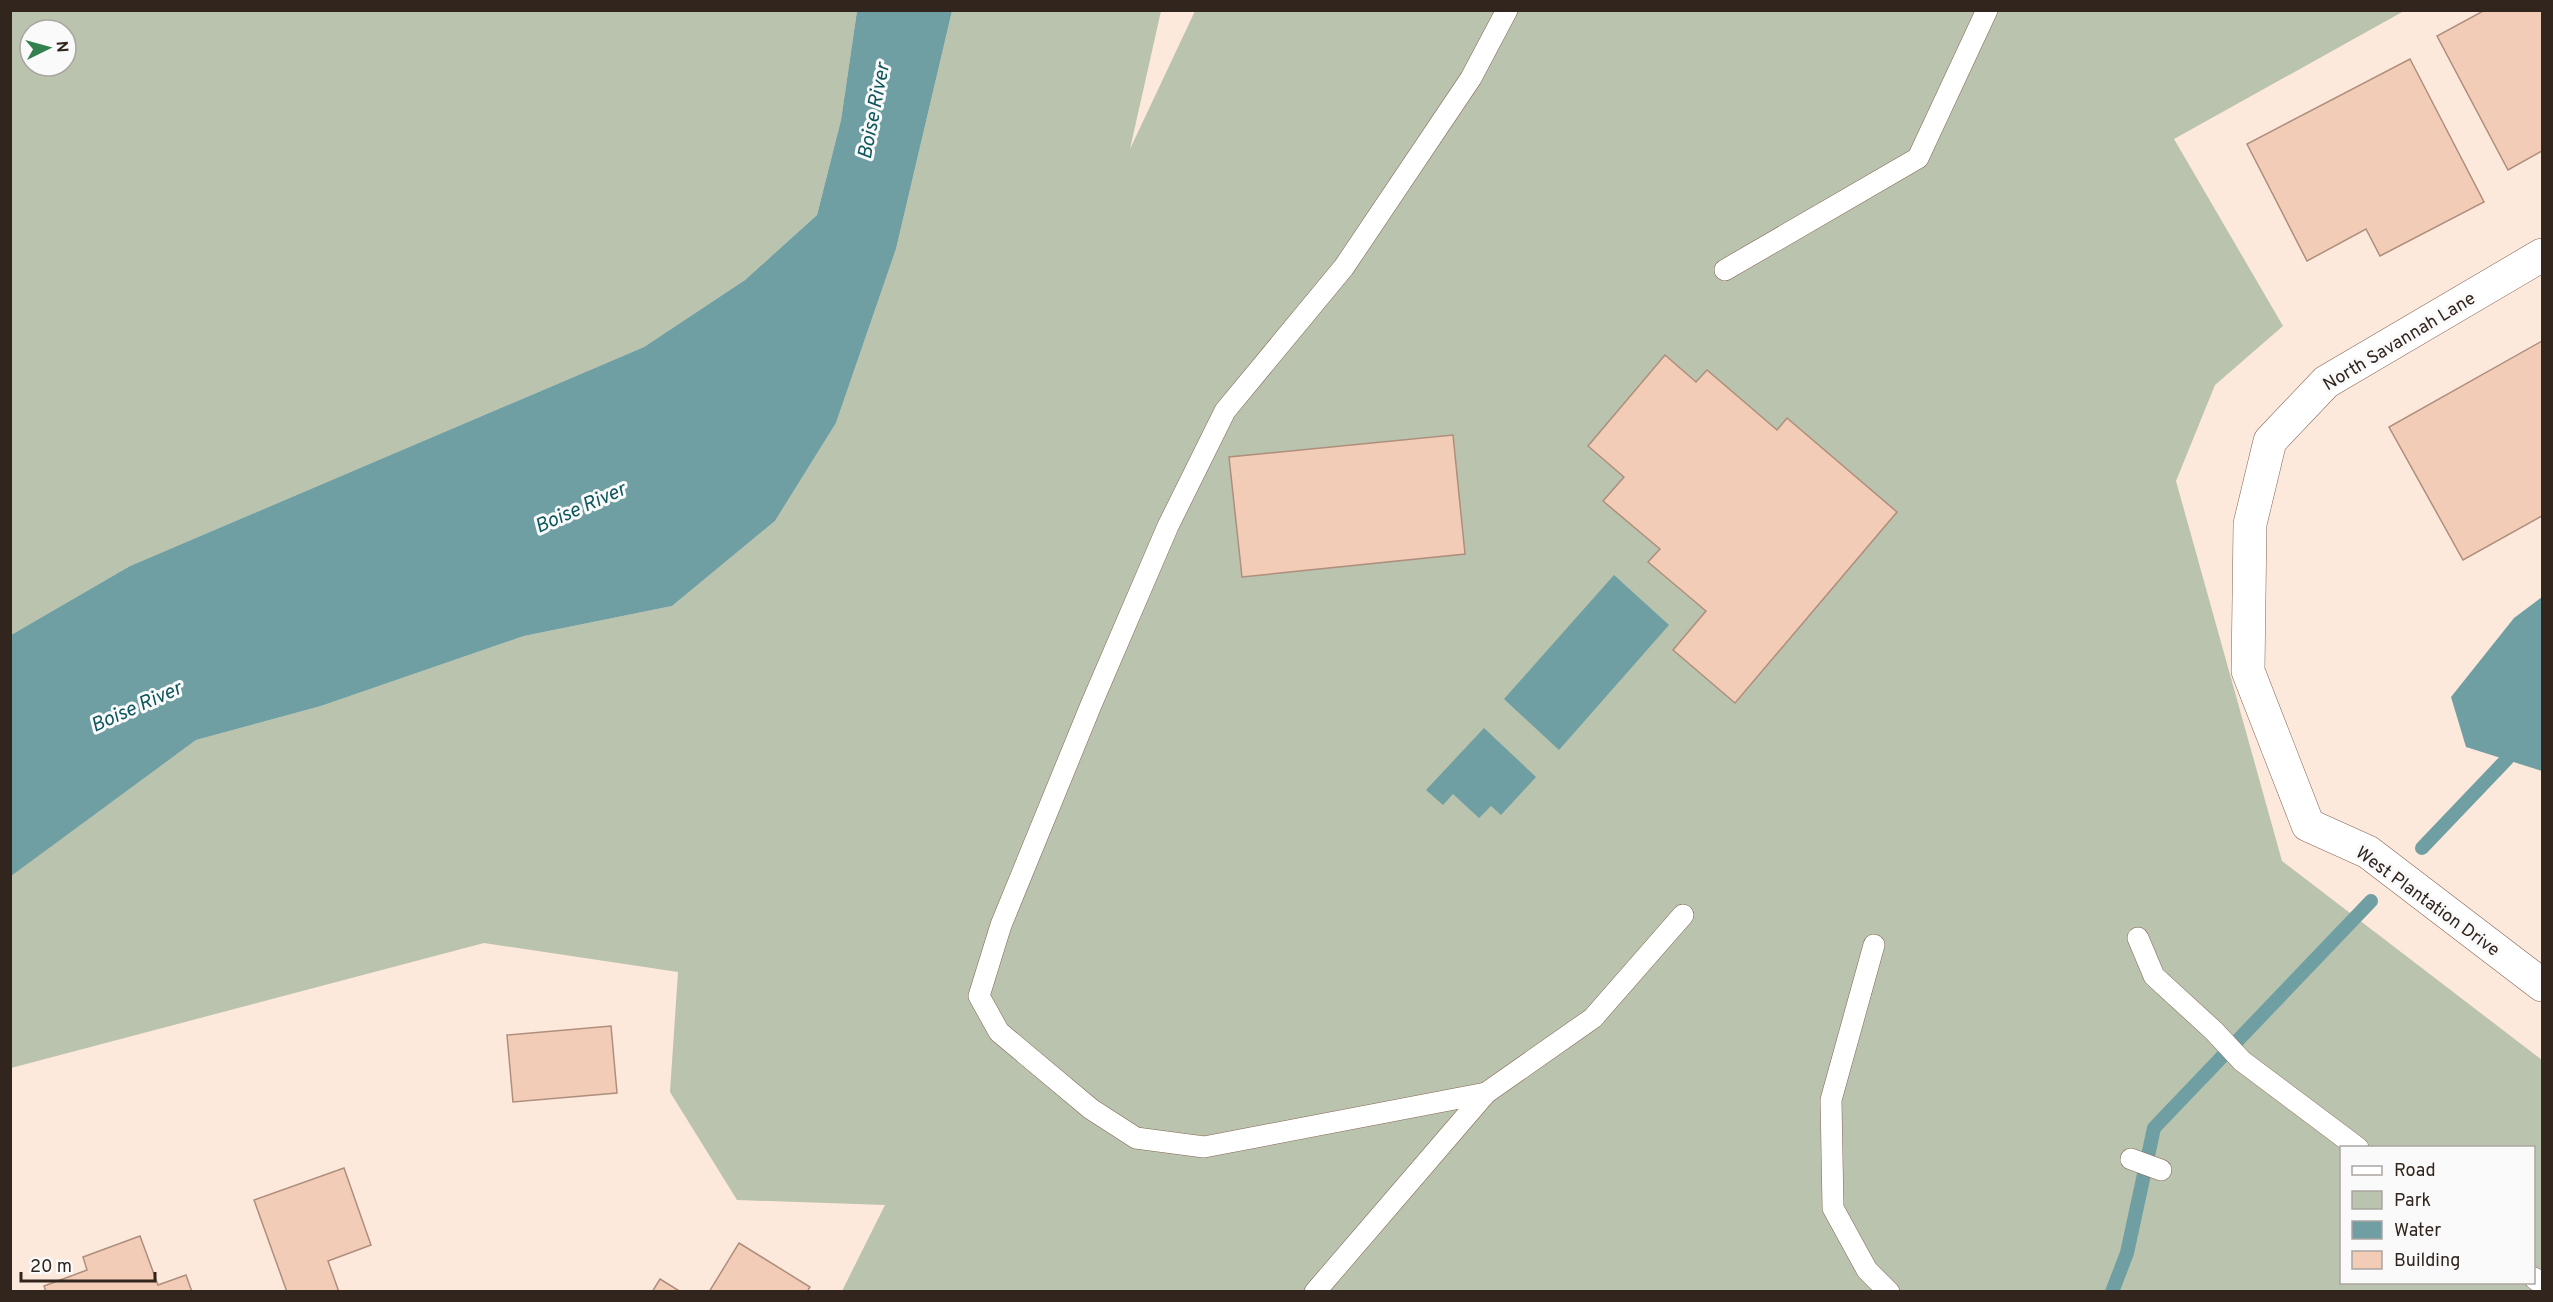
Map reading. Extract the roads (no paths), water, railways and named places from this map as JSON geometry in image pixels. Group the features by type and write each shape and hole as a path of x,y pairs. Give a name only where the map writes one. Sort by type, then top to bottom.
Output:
{"street":[{"name":"North Savannah Lane","path":"2308,825 2248,671 2250,524 2270,441 2326,382 2542,255"},
{"name":"West Plantation Drive","path":"2308,825 2368,852 2542,985"}],"lane":[{"path":"1486,1093 1204,1147 1136,1138 1090,1109 999,1032 979,996 1001,925 1091,705 1168,526 1225,411 1344,267 1471,78 1507,10"},
{"path":"1725,270 1918,158 1987,10"},
{"path":"1315,1292 1486,1093 1593,1018 1683,915"},
{"path":"2138,938 2154,976 2214,1031 2242,1061 2355,1146"},
{"path":"1874,945 1831,1100 1833,1208 1867,1270 1889,1292"},
{"path":"2131,1159 2161,1170"}],"water":[{"name":"Boise River","path":"857,11 952,11 896,249 836,423 775,521 672,606 524,636 321,706 196,740 11,876 11,635 130,566 644,347 745,280 817,215 841,120"},
{"path":"1614,575 1669,625 1559,750 1504,699"},
{"path":"2542,597 2542,771 2466,747 2451,697 2514,618"},
{"path":"1484,728 1536,777 1501,815 1491,806 1479,818 1453,794 1443,805 1426,790"}],"waterway":[{"path":"2422,848 2507,759"},
{"path":"2112,1292 2127,1253 2154,1128 2371,901"}]}
